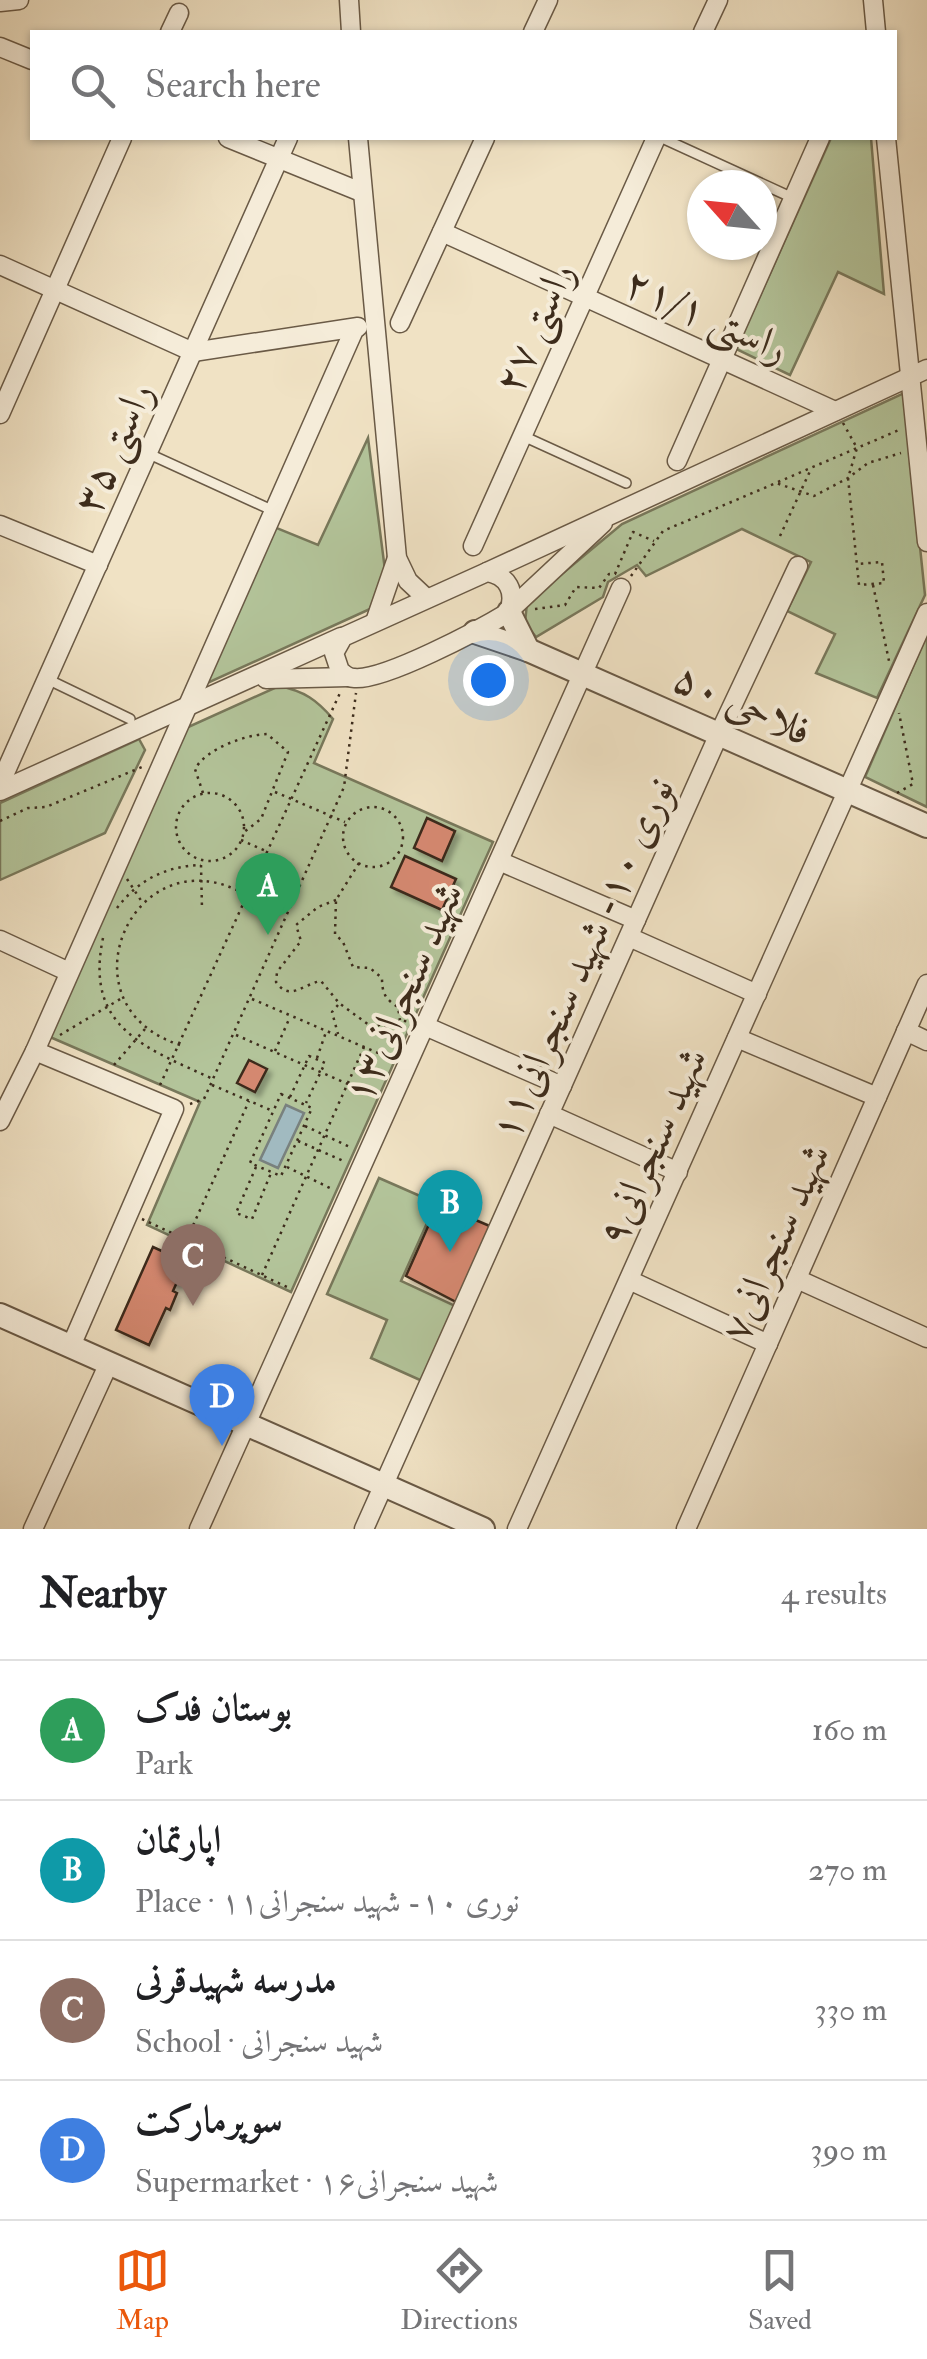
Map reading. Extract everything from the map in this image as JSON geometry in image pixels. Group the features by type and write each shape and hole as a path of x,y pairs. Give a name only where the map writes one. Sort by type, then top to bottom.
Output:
{"street":[{"path":"0,2 19,0"},
{"path":"349,0 351,30"},
{"path":"534,30 548,0"},
{"path":"705,30 718,0"},
{"path":"171,30 178,13"},
{"path":"0,47 30,59"},
{"path":"0,414 121,140"},
{"path":"233,140 361,192"},
{"name":"راستی ۳۵","path":"2,778 287,140"},
{"path":"358,140 397,558 408,580 425,597"},
{"path":"400,323 484,140"},
{"name":"راستی ۲۷","path":"474,546 658,140"},
{"path":"677,461 819,140"},
{"path":"886,140 927,542"},
{"name":"راستی ۲۱/۱","path":"442,232 835,411"},
{"path":"0,265 192,352 354,330 374,319"},
{"path":"0,1121 70,972 354,330"},
{"path":"2,778 241,683 927,369"},
{"path":"241,683 282,676 353,678 475,632 509,612 614,513"},
{"path":"0,525 98,565"},
{"path":"376,619 397,558"},
{"name":"نوری ۱۰- شهید سنجرانی۱۱","path":"364,1529 798,566"},
{"path":"486,572 498,574 506,581 512,601 509,612 528,650"},
{"name":"شهید سنجرانی۱۳","path":"200,1529 621,588"},
{"name":"شهید سنجرانی۹","path":"518,1529 927,614"},
{"name":"فلاحی ۵۰","path":"475,632 528,650 927,826"},
{"path":"342,636 336,644 335,663 353,678"},
{"path":"499,861 757,994"},
{"path":"0,940 70,972"},
{"name":"شهید سنجرانی۷","path":"686,1529 927,984"},
{"path":"425,1026 562,1086"},
{"path":"906,1031 927,1040"},
{"path":"738,1038 877,1097"},
{"path":"34,1051 174,1109 71,1346"},
{"path":"550,1114 678,1172"},
{"path":"797,1278 927,1338"},
{"path":"629,1280 768,1344"},
{"path":"0,1314 483,1529"},
{"path":"33,1529 109,1363"}],"lane":[{"path":"664,140 794,198"},
{"path":"523,436 626,482"},
{"path":"148,453 274,511"},
{"path":"47,679 130,718"}],"path":[{"path":"835,411 857,448 848,478 859,585 884,583 882,562 857,564"},
{"path":"621,588 663,531 914,424"},
{"path":"776,483 814,496 868,463 917,450"},
{"path":"780,536 812,468"},
{"path":"509,612 565,605 576,588 599,588 609,574 615,574 633,532 656,541"},
{"path":"153,1100 292,799 353,678"},
{"path":"174,1109 204,1099 344,786 353,678"},
{"path":"203,793 195,769 202,757 254,734 267,734 288,752 261,819 244,832"},
{"path":"0,822 164,758"},
{"path":"274,791 347,822"},
{"path":"115,910 133,890 159,873 224,858 242,840 242,816 234,802 220,794 203,793 182,806 176,830 186,852 208,861"},
{"path":"380,807 394,815 402,828 403,844 389,862 374,867 359,863 344,845 347,822 365,808 380,807"},
{"path":"242,840 268,852"},
{"path":"117,860 143,903"},
{"path":"359,863 336,900 335,934 343,942 353,967 370,968 382,978 382,990 387,1000 398,1007 400,1020"},
{"path":"201,864 202,909"},
{"path":"180,1045 146,1028 123,997 116,972 118,947 127,923 143,903 175,884 201,880 225,884 248,896"},
{"path":"336,900 318,907 296,925 301,941 278,972 276,982 282,991 290,993 322,981 339,1004 374,1028 381,1024 388,1028 400,1020 425,1026"},
{"path":"103,936 99,965 108,1004 135,1041 273,1111"},
{"path":"34,1051 123,997"},
{"path":"250,998 408,1065"},
{"path":"339,1004 332,1012 339,1036"},
{"path":"274,1052 291,1016"},
{"path":"103,1079 146,1028"},
{"path":"316,1059 326,1031"},
{"path":"233,1034 390,1102"},
{"path":"262,1276 364,1047"},
{"path":"290,1098 309,1056 316,1059 325,1063 306,1105"},
{"path":"281,1094 306,1105 312,1108 281,1176 250,1162 281,1094"},
{"path":"186,1240 249,1101"},
{"path":"304,1126 325,1135 364,1162"},
{"path":"297,1141 364,1162"},
{"path":"256,1166 236,1212 252,1219 272,1172"},
{"path":"285,1167 348,1197"},
{"path":"129,1213 304,1295"}],"green space":[{"path":"830,140 871,140 884,294 838,272 790,375 736,349"},
{"path":"904,393 925,595 877,698 816,673 835,634 787,611 811,562 742,529 646,576 637,565 608,582 603,597 536,637 525,623 527,603 622,524"},
{"path":"368,438 385,570 370,609 192,690 267,524 318,545"},
{"path":"927,634 927,807 865,777"},
{"path":"279,686 309,697 333,719 314,763 493,842 291,1292 147,1225 200,1102 50,1037 175,733"},
{"path":"139,739 145,750 105,833 0,880 0,803"},
{"path":"379,1178 436,1203 401,1281 464,1310 429,1384 371,1358 387,1320 327,1294"}],"water":[{"path":"286,1105 304,1113 278,1168 260,1160"}],"building":[{"path":"427,818 455,831 442,861 414,848"},
{"path":"405,856 456,879 442,910 391,887"},
{"path":"249,1060 267,1069 255,1092 237,1083"},
{"path":"438,1204 492,1227 460,1304 406,1276"},
{"path":"153,1247 186,1262 173,1291 177,1293 170,1310 166,1308 149,1345 116,1330"}],"place":[{"name":"بوستان فدک","path":"268,935"},
{"name":"اپارتمان","path":"450,1252"},
{"name":"مدرسه شهیدقرنی","path":"193,1306"},
{"name":"سوپرمارکت","path":"222,1446"}]}
